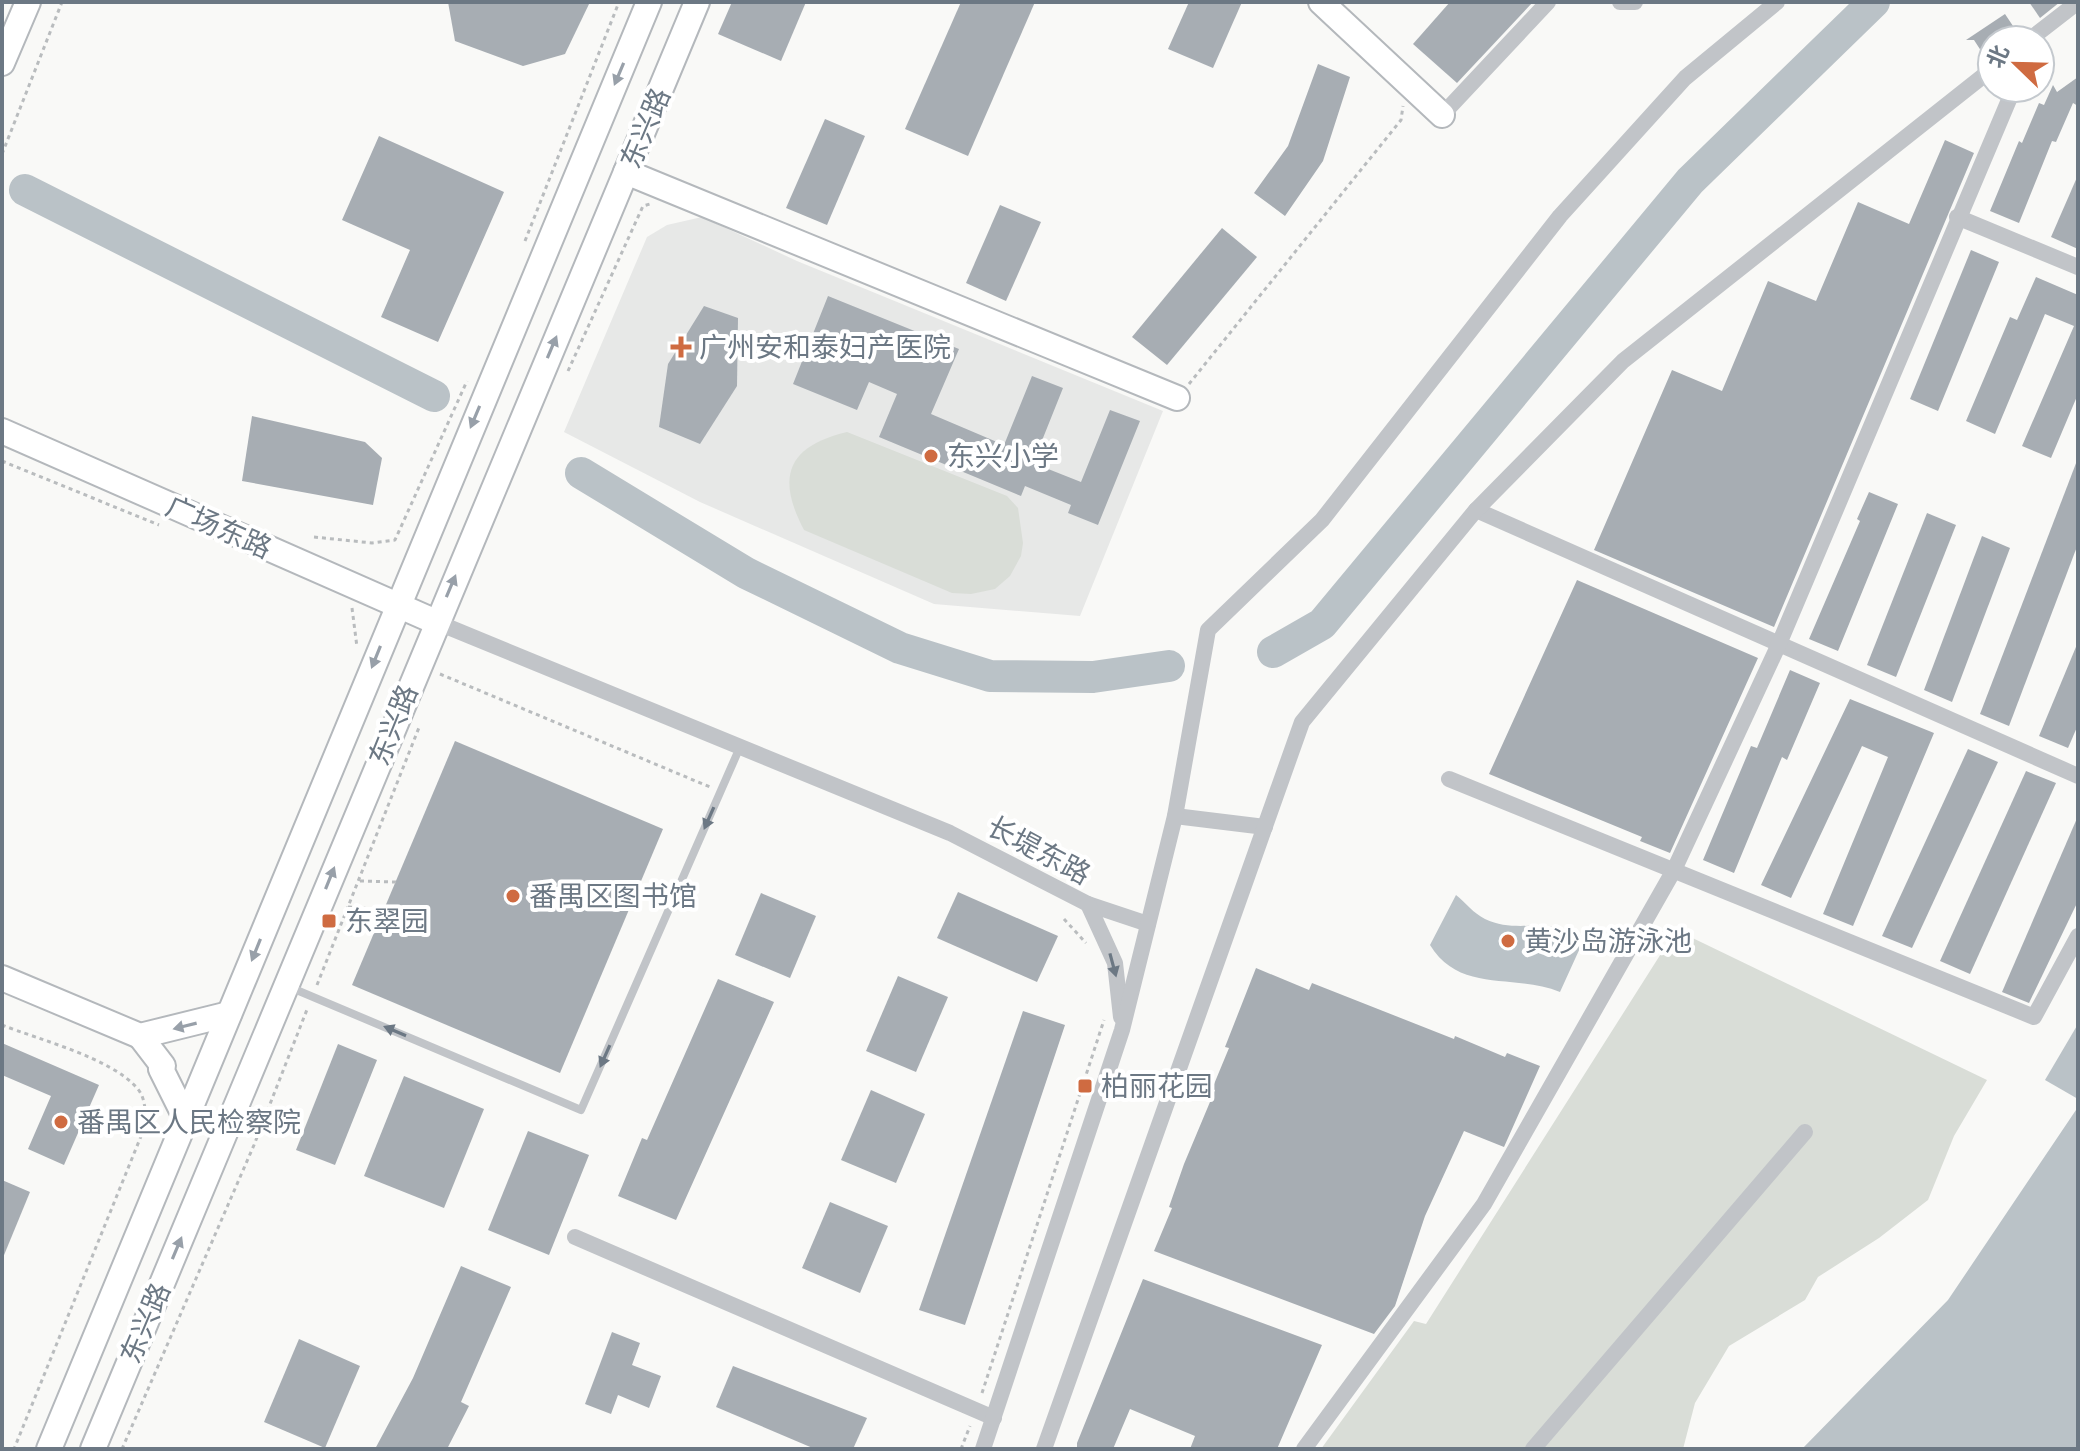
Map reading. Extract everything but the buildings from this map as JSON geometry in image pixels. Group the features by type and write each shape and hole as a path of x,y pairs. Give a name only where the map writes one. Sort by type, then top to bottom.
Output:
{"main road":[{"path":"2,63 28,2"},
{"name":"东兴路","path":"49,1449 649,2"},
{"name":"东兴路","path":"93,1449 697,2"},
{"path":"1321,2 1442,115"},
{"path":"626,172 1182,392"},
{"name":"广场东路","path":"2,431 436,622"},
{"path":"2,978 140,1036 163,1066 161,1069 186,1119"},
{"path":"140,1036 229,1014"}],"street":[{"path":"1442,115 1548,2"},
{"path":"1620,2 1635,2"},
{"path":"1122,1030 1175,816 1208,630 1322,520 1560,216 1685,78 1777,2"},
{"path":"2051,24 2078,2"},
{"path":"1044,1449 1302,722 1476,510 1623,361 1976,82"},
{"path":"1304,1449 1484,1204 1674,870 1779,644 2007,104"},
{"path":"1957,217 2078,267"},
{"path":"1476,510 2078,776"},
{"name":"长堤东路","path":"436,622 950,833 1088,904 1115,963 1122,1030 983,1449"},
{"path":"1449,779 2034,1017 2078,936"},
{"path":"1175,816 1265,827"},
{"path":"1088,904 1148,924"},
{"path":"1533,1449 1805,1132"},
{"path":"575,1237 994,1418"}],"lane":[{"path":"286,985 581,1110 740,747"}],"path":[{"path":"2,154 62,2"},
{"path":"520,253 619,2"},
{"path":"1182,392 1401,120 1402,98"},
{"path":"314,537 372,543 395,540 472,369"},
{"path":"2,461 163,526"},
{"path":"351,604 357,658"},
{"path":"440,674 721,791"},
{"path":"359,881 396,882"},
{"path":"348,907 384,910"},
{"path":"1064,919 1094,951"},
{"path":"961,1449 1107,1011"},
{"path":"2,1025 117,1071 139,1090 145,1104 146,1124 14,1449"}],"shaded area":[{"name":"东兴小学","path":"702,217 797,261 1163,411 1080,616 934,604 700,502 564,432 647,237 667,225"},
{"path":"847,432 1007,496 1018,508 1023,543 1021,556 1010,576 995,589 971,594 952,593 804,530 790,493 793,466 812,445"},
{"name":"黄沙岛游泳池","path":"1456,895 1481,917 1497,923 1558,927 1585,937 1560,992 1472,976 1442,960 1430,945"},
{"path":"1676,930 1987,1080 1954,1136 1928,1200 1879,1238 1818,1277 1805,1300 1729,1346 1695,1403 1683,1449 1321,1449 1414,1321 1426,1324"},
{"path":"2078,1024 2078,1099 2045,1080"},
{"path":"2078,1107 2078,1449 1802,1449 1948,1300"}],"waterway":[{"path":"1273,652 1322,624 1690,181 1874,2"},
{"path":"25,190 434,396"},
{"path":"581,473 746,573 900,648 990,676 1093,677 1169,666"}],"place":[{"name":"广州安和泰妇产医院","path":"681,347"},
{"name":"东兴小学","path":"931,456"},
{"name":"番禺区图书馆","path":"513,896"},
{"name":"东翠园","path":"329,921"},
{"name":"黄沙岛游泳池","path":"1508,941"},
{"name":"柏丽花园","path":"1085,1086"},
{"name":"番禺区人民检察院","path":"61,1122"}]}
